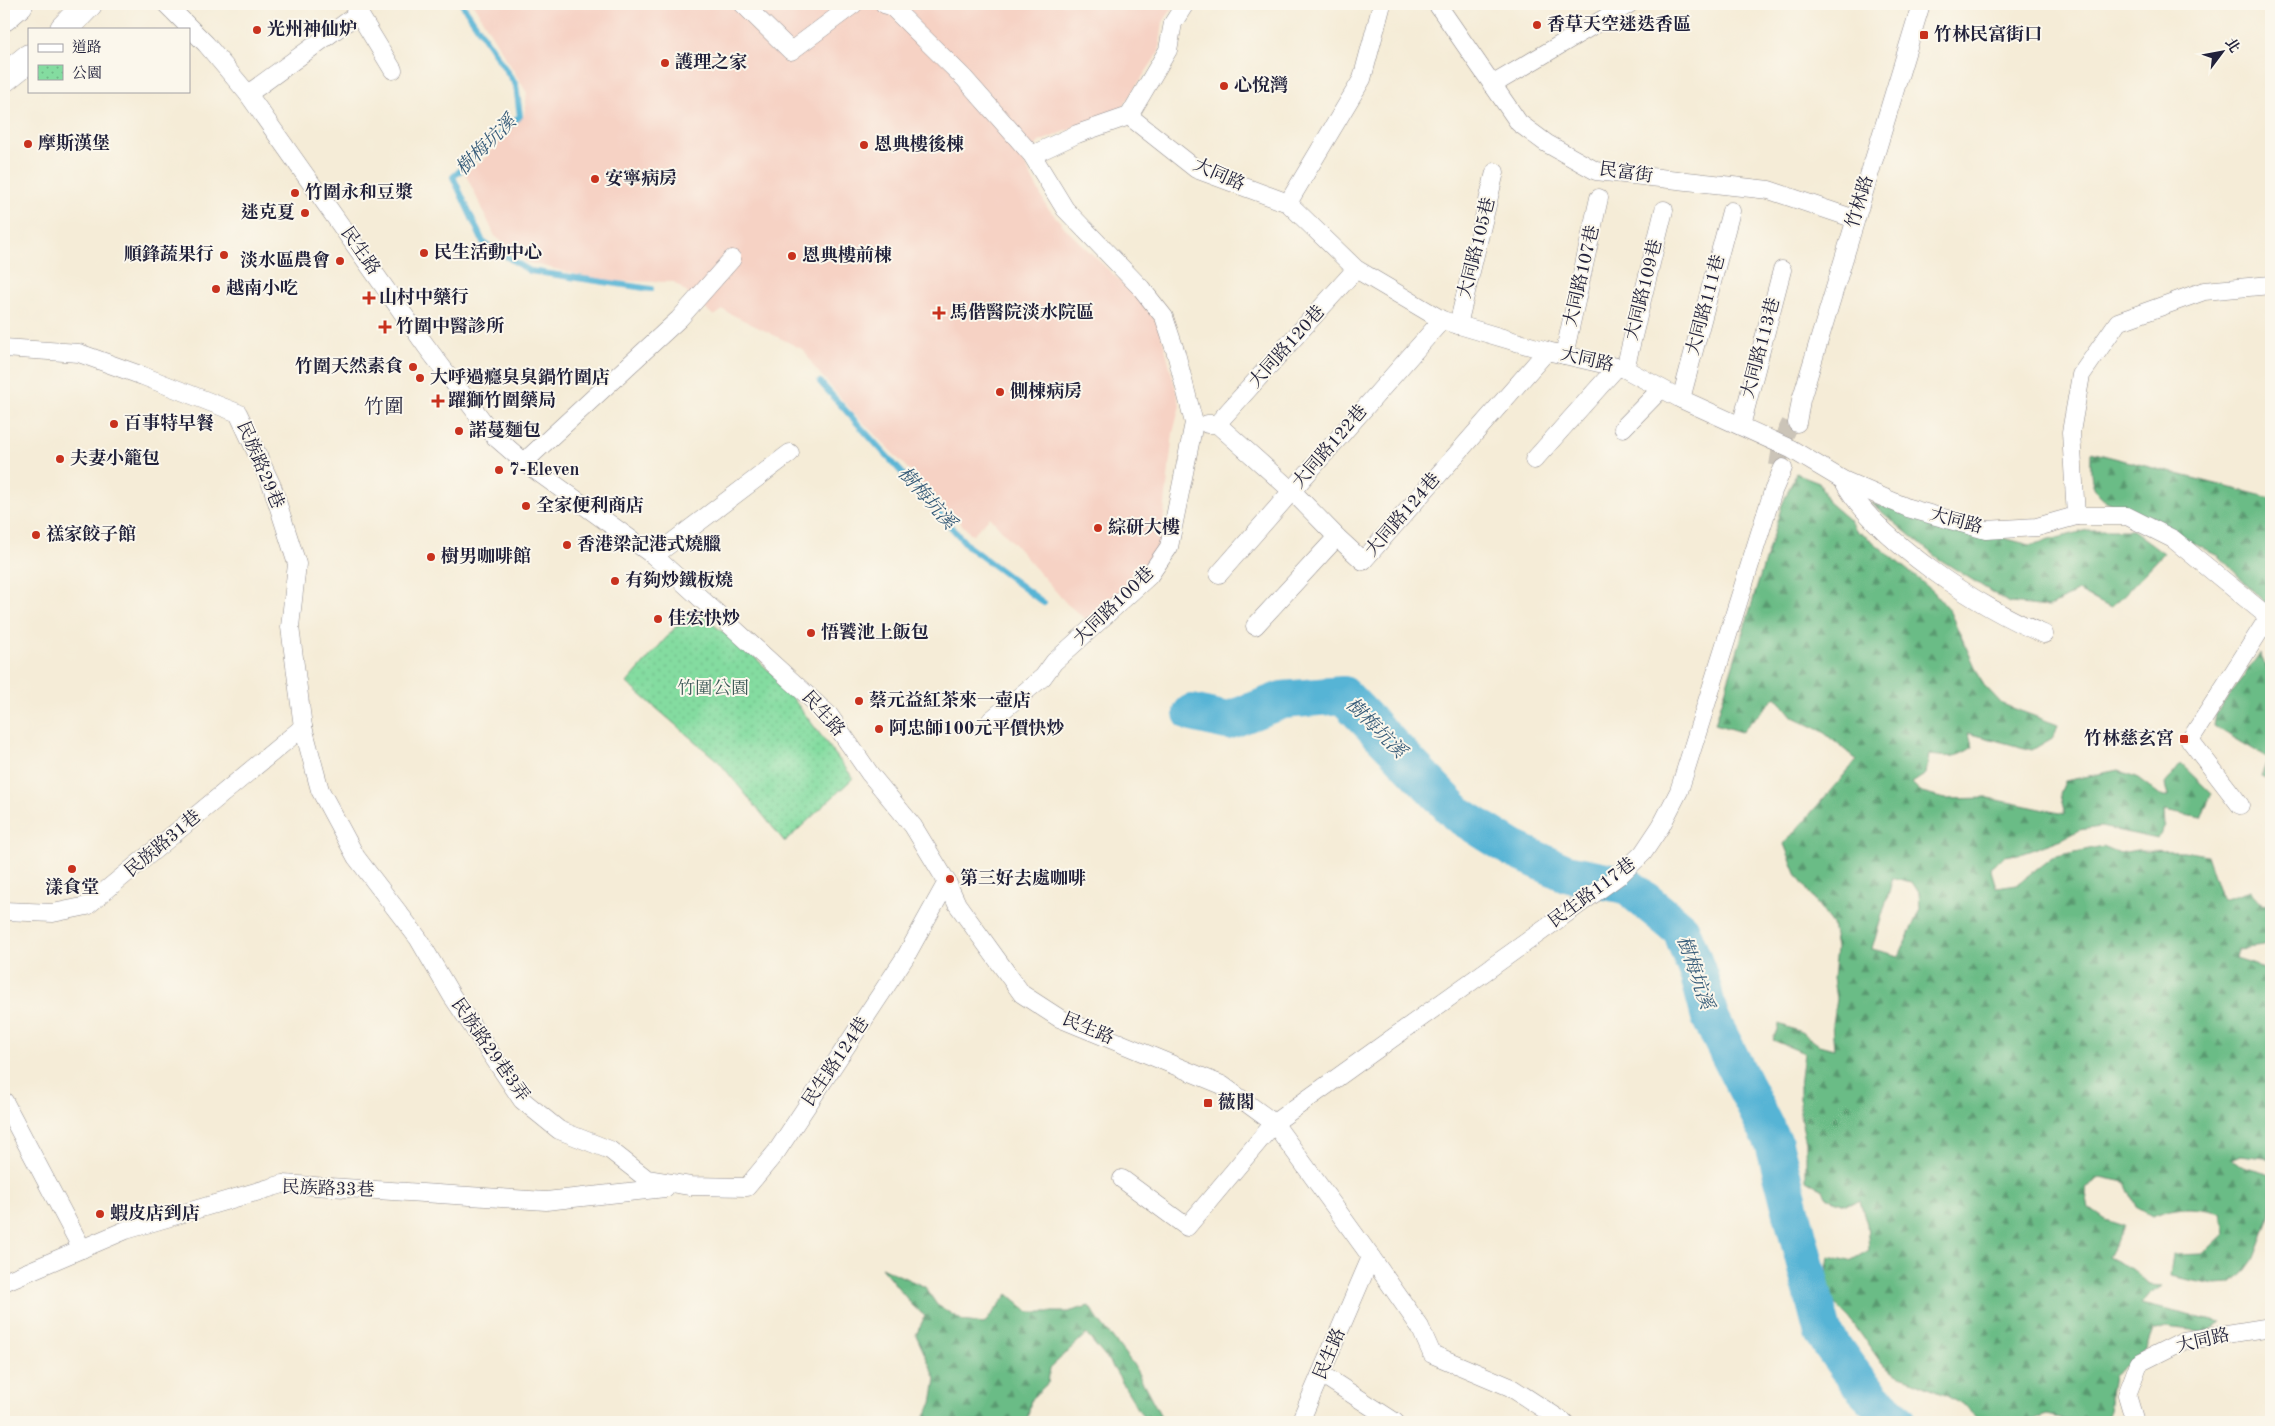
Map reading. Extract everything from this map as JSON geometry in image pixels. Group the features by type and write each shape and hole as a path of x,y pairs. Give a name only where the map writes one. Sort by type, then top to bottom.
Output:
{"main road":[{"path":"4,17 19,4"},
{"path":"65,28 88,4"},
{"path":"4,78 28,59"}],"street":[{"name":"民生路","path":"166,4 206,44 248,94 432,353 494,436 524,462 654,556 829,716 870,774 913,826 947,882 957,904 1022,994 1059,1018 1222,1085 1274,1123 1371,1257 1300,1422"},
{"path":"744,4 791,51 854,4"},
{"path":"884,4 891,6 964,78 1032,155 1077,134 1129,116 1168,50 1173,23 1185,4"},
{"path":"1288,203 1362,79 1382,4"},
{"name":"民富街","path":"1437,4 1520,123 1546,144 1596,171 1769,190 1855,219"},
{"path":"1492,85 1629,4"},
{"name":"竹林路","path":"1794,422 1921,4"},
{"path":"248,94 356,8 393,70"},
{"name":"大同路","path":"1129,116 1196,169 1288,203 1356,269 1450,322 1555,353 1621,368 1681,399 1791,448 1843,480 1908,508 1986,530 2037,527 2076,516 2127,516 2173,539 2270,619"},
{"name":"大同路100巷","path":"991,720 1043,676 1054,662 1149,576 1169,547 1194,423 1176,352 1164,317 1141,288 1065,209 1032,155"},
{"name":"大同路105巷","path":"1450,322 1495,172"},
{"name":"大同路107巷","path":"1555,353 1599,198"},
{"name":"大同路109巷","path":"1621,368 1664,210"},
{"name":"大同路111巷","path":"1681,399 1730,211"},
{"path":"524,462 679,319 732,258"},
{"name":"大同路120巷","path":"1218,424 1356,269"},
{"name":"大同路113巷","path":"1741,426 1782,270"},
{"path":"2076,516 2071,432 2081,375 2118,322 2204,291 2271,285"},
{"name":"大同路122巷","path":"1219,574 1292,490 1450,322"},
{"name":"民族路29巷","path":"4,348 79,353 238,413 272,486 297,564 290,627 303,728 320,790 356,858 418,938"},
{"name":"大同路124巷","path":"1255,626 1337,537 1363,561 1555,353"},
{"path":"1534,460 1621,368"},
{"path":"1623,428 1662,389"},
{"path":"1194,423 1218,424 1292,490 1337,537"},
{"path":"654,556 790,453"},
{"name":"民生路117巷","path":"1122,1179 1187,1227 1274,1123 1592,896 1619,876 1643,853 1661,826 1679,791 1780,467"},
{"path":"1843,480 1852,498 1876,523 1924,564 1959,589 2016,623 2044,634"},
{"path":"2240,805 2190,740 2270,619"},
{"name":"民族路31巷","path":"4,911 53,913 87,906 303,728"},
{"name":"民生路124巷","path":"690,1186 748,1187 777,1151 906,956 947,882"},
{"name":"民族路29巷3弄","path":"418,938 452,996 522,1100 559,1130 610,1150 646,1179 690,1186"},
{"path":"4,1101 82,1249"},
{"name":"民族路33巷","path":"4,1282 126,1230 283,1184 546,1201 690,1186"},
{"path":"1371,1257 1420,1327 1432,1354 1510,1387 1564,1422"},
{"name":"大同路","path":"2135,1422 2127,1395 2139,1363 2183,1341 2271,1327"},
{"path":"1321,1374 1395,1422"}],"shaded area":[{"name":"馬偕醫院淡水院區","path":"473,4 1175,4 1163,22 1159,52 1121,109 1039,142 1023,161 1047,207 1068,231 1143,303 1159,325 1180,405 1173,433 1160,550 1151,568 1089,622 1067,604 990,517 972,535 851,410 814,367 804,350 723,310 714,316 674,282 604,281 526,262 495,236 465,173 482,161 524,115 527,93"}],"green space":[{"path":"2091,452 2271,498 2271,603 2264,602 2219,556 2104,500 2095,490 2093,484"},
{"path":"1796,473 1819,482 1828,502 1849,520 1857,531 1871,540 1934,592 1949,610 1983,684 2002,704 2058,725 2054,737 2032,750 1968,733 1973,747 1967,751 1952,756 1929,755 1926,774 1912,783 1922,793 1945,799 1988,798 2065,814 2060,795 2065,781 2118,770 2138,778 2163,797 2168,797 2165,784 2181,764 2212,794 2201,818 2164,811 2165,825 2158,839 2101,827 2079,830 2062,839 2023,853 2004,856 1990,867 1996,887 2017,884 2052,857 2103,846 2120,853 2137,850 2184,851 2207,855 2222,900 2250,891 2264,906 2271,904 2271,941 2264,946 2238,949 2236,958 2255,964 2271,974 2271,1159 2241,1155 2232,1159 2243,1167 2271,1175 2271,1214 2255,1257 2243,1274 2230,1284 2216,1285 2170,1276 2173,1255 2203,1254 2225,1233 2221,1213 2186,1208 2170,1210 2152,1216 2136,1207 2125,1182 2101,1177 2085,1188 2089,1208 2106,1220 2125,1226 2108,1257 2132,1269 2149,1284 2163,1285 2150,1294 2141,1304 2221,1323 2207,1332 2166,1327 2153,1331 2146,1350 2113,1377 2107,1417 2066,1419 2047,1415 2025,1422 1994,1422 1979,1418 1967,1407 1947,1395 1898,1375 1882,1364 1850,1319 1833,1302 1826,1276 1829,1256 1850,1261 1869,1250 1867,1224 1860,1201 1845,1204 1826,1197 1823,1190 1806,1180 1806,1142 1800,1116 1800,1086 1804,1053 1773,1040 1779,1024 1801,1032 1819,1045 1834,1049 1832,1024 1836,999 1833,978 1836,948 1832,924 1797,876 1784,844 1857,760 1822,731 1793,717 1776,697 1741,732 1715,724 1782,505","holes":["1893,878 1912,882 1919,893 1920,909 1899,956 1872,949"]},
{"path":"1871,503 2030,545 2088,530 2133,530 2164,553 2111,608 2078,591 2049,607 2009,603 1936,557"},
{"name":"竹圍公園","path":"692,608 750,653 779,680 853,778 785,842 719,762 627,683"},
{"path":"2260,653 2271,680 2271,779 2261,777 2268,758 2214,726 2216,714"},
{"path":"881,1267 925,1287 937,1305 963,1321 984,1324 1008,1294 1029,1312 1068,1312 1089,1306 1133,1364 1164,1422 1146,1422 1111,1364 1086,1334 1050,1368 1048,1383 1031,1399 1027,1422 922,1422 932,1403 936,1379 916,1335 925,1316 913,1306"}],"waterway":[{"name":"樹梅坑溪","path":"462,4 516,85 520,116 453,177 483,242 530,271 651,289"},
{"name":"樹梅坑溪","path":"820,382 969,547 1044,603"},
{"name":"樹梅坑溪","path":"1192,713 1227,721 1282,700 1343,695 1459,815 1513,849 1566,873 1626,885 1681,930 1699,976 1710,1017 1774,1144 1823,1333 1857,1381 1898,1422"}],"tunnel":[{"path":"1778,466 1782,441 1792,420"}],"place":[{"name":"香草天空迷迭香區","path":"1537,25"},
{"name":"光州神仙炉","path":"257,30"},
{"name":"竹林民富街口","path":"1924,35"},
{"name":"護理之家","path":"665,63"},
{"name":"心悅灣","path":"1224,86"},
{"name":"摩斯漢堡","path":"28,144"},
{"name":"恩典樓後棟","path":"864,145"},
{"name":"安寧病房","path":"595,179"},
{"name":"竹圍永和豆漿","path":"295,193"},
{"name":"迷克夏","path":"305,213"},
{"name":"民生活動中心","path":"424,253"},
{"name":"順鋒蔬果行","path":"224,255"},
{"name":"恩典樓前棟","path":"792,256"},
{"name":"淡水區農會","path":"340,261"},
{"name":"越南小吃","path":"216,289"},
{"name":"山村中藥行","path":"369,298"},
{"name":"馬偕醫院淡水院區","path":"939,313"},
{"name":"竹圍中醫診所","path":"385,327"},
{"name":"竹圍天然素食","path":"413,367"},
{"name":"大呼過癮臭臭鍋竹圍店","path":"420,378"},
{"name":"側棟病房","path":"1000,392"},
{"name":"躍獅竹圍藥局","path":"438,401"},
{"name":"百事特早餐","path":"114,424"},
{"name":"諾蔓麵包","path":"459,431"},
{"name":"夫妻小籠包","path":"60,459"},
{"name":"7-Eleven","path":"499,470"},
{"name":"全家便利商店","path":"526,506"},
{"name":"綜研大樓","path":"1098,528"},
{"name":"禚家餃子館","path":"36,535"},
{"name":"香港梁記港式燒臘","path":"567,545"},
{"name":"樹男咖啡館","path":"431,557"},
{"name":"有夠炒鐵板燒","path":"615,581"},
{"name":"佳宏快炒","path":"658,619"},
{"name":"悟饕池上飯包","path":"811,633"},
{"name":"蔡元益紅茶來一壺店","path":"859,701"},
{"name":"阿忠師100元平價快炒","path":"879,729"},
{"name":"竹林慈玄宮","path":"2184,739"},
{"name":"漾食堂","path":"72,869"},
{"name":"第三好去處咖啡","path":"950,879"},
{"name":"薇閣","path":"1208,1103"},
{"name":"蝦皮店到店","path":"100,1214"}],"district":[{"name":"竹圍","path":"384,408"}]}
